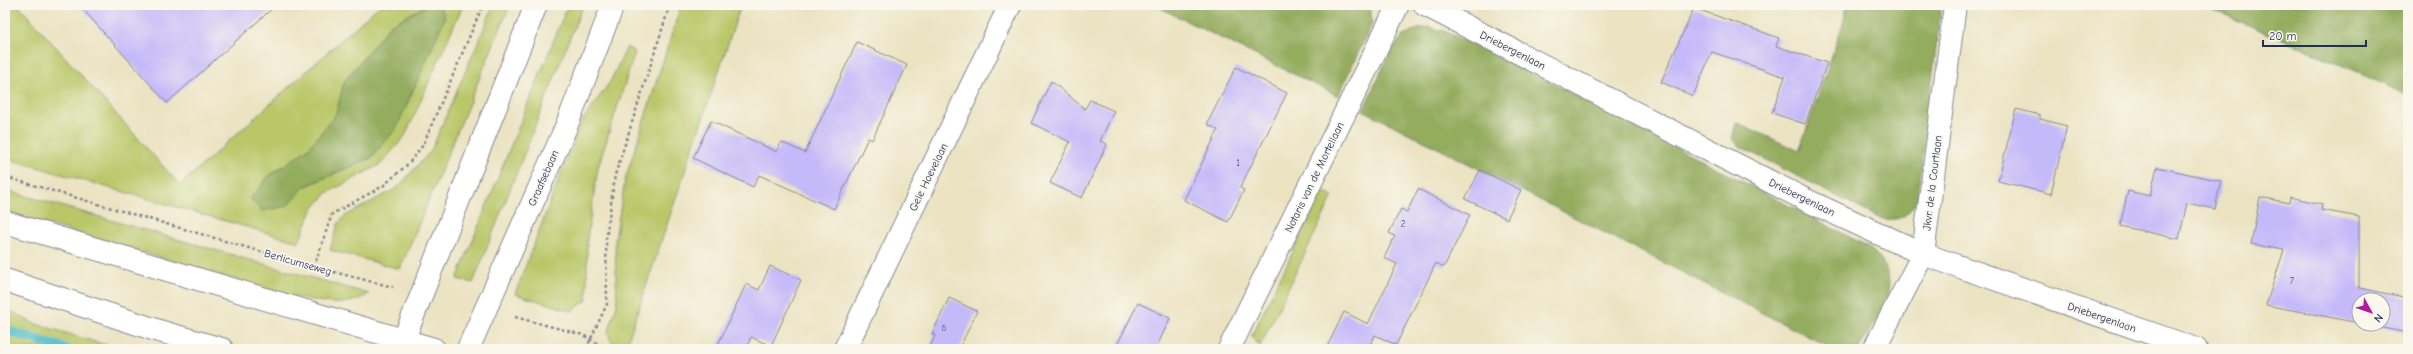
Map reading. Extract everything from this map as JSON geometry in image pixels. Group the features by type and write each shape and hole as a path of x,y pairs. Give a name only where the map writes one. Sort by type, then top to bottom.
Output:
{"street":[{"path":"402,344 536,5"},
{"name":"Graafsebaan","path":"468,349 566,127 613,5"},
{"name":"Gele Hoevelaan","path":"845,349 1010,5"},
{"name":"Notaris van de Mortellaan","path":"1229,349 1398,5"},
{"name":"Driebergenlaan","path":"1425,5 1806,200 1923,254 2196,349"},
{"name":"Jkvr. de la Courtlaan","path":"1874,349 1923,254 1955,5"},
{"path":"5,222 402,344 434,349"},
{"path":"5,280 158,331 222,349"}],"path":[{"path":"314,267 332,214 383,186 410,163 423,145 483,5"},
{"path":"586,349 607,304 606,239 615,175 670,5"},
{"name":"Berlicumseweg","path":"5,177 314,267 422,294"},
{"path":"485,309 561,328 592,338 607,349"}],"green space":[{"path":"5,5 18,5 180,185 380,5 427,5 390,25 345,82 336,115 308,149 269,176 287,206 304,187 373,157 441,7 438,5 463,5 405,136 381,164 327,193 312,210 299,242 5,158"},
{"path":"427,5 441,7 445,18 396,129 372,157 304,187 287,206 262,211 250,199 269,176 308,149 336,114 344,82 390,25"},
{"path":"494,5 510,5 400,269 330,250 338,224 345,216 397,188 431,151"},
{"path":"568,5 583,5 473,283 457,279"},
{"path":"681,5 741,5 625,349 621,349 611,341 608,332 617,305 615,240 625,180"},
{"path":"1154,5 1370,5 1372,23 1338,96"},
{"path":"1847,5 1941,5 1918,197 1911,209 1903,216 1898,218 1879,218 1739,146 1732,139 1736,122 1799,151 1844,20"},
{"path":"2202,5 2408,5 2408,94"},
{"path":"1429,27 1444,31 1554,84 1867,246 1880,259 1887,272 1889,284 1887,296 1882,309 1859,349 1833,349 1363,110 1392,50 1398,42 1409,32"},
{"path":"627,47 635,52 598,167 587,239 587,300 572,311 515,294 580,124 610,82"},
{"path":"5,190 369,294 350,302 341,303 322,302 292,296 5,212"},
{"path":"1323,191 1333,196 1260,346 1251,337"},
{"path":"5,308 33,323 119,349 5,349"}],"building":[{"path":"79,5 276,5 167,103"},
{"path":"1694,8 1779,38 1776,46 1827,63 1805,124 1772,113 1785,77 1712,52 1693,96 1661,82"},
{"path":"857,42 907,65 872,140 868,138 834,209 759,175 753,187 693,158 711,121 777,152 781,142 805,153"},
{"path":"1236,67 1287,93 1240,188 1244,190 1228,222 1184,200 1218,130 1207,124"},
{"path":"1051,81 1085,109 1090,100 1114,111 1100,141 1107,144 1082,198 1050,183 1070,142 1031,123"},
{"path":"2016,109 2040,115 2040,119 2067,126 2051,194 1998,181"},
{"path":"2157,167 2221,181 2215,209 2187,203 2179,239 2120,226 2128,191 2150,196"},
{"path":"1480,170 1521,190 1507,219 1465,199"},
{"path":"1418,189 1470,215 1444,267 1436,263 1396,345 1375,335 1368,349 1326,349 1344,312 1368,324 1397,264 1384,258 1395,236 1389,233 1401,209 1407,212"},
{"path":"2260,197 2289,203 2290,197 2322,204 2321,210 2359,217 2359,288 2379,292 2351,292 2351,321 2266,305 2284,250 2251,244"},
{"path":"770,266 801,280 771,346 751,337 746,349 716,349 746,284 759,290"},
{"path":"2391,295 2408,298 2408,333 2391,330"},
{"path":"949,298 977,311 959,349 929,349 935,335 932,334"},
{"path":"1138,303 1170,318 1156,349 1115,349"}],"waterway":[{"path":"5,330 67,349"}]}
